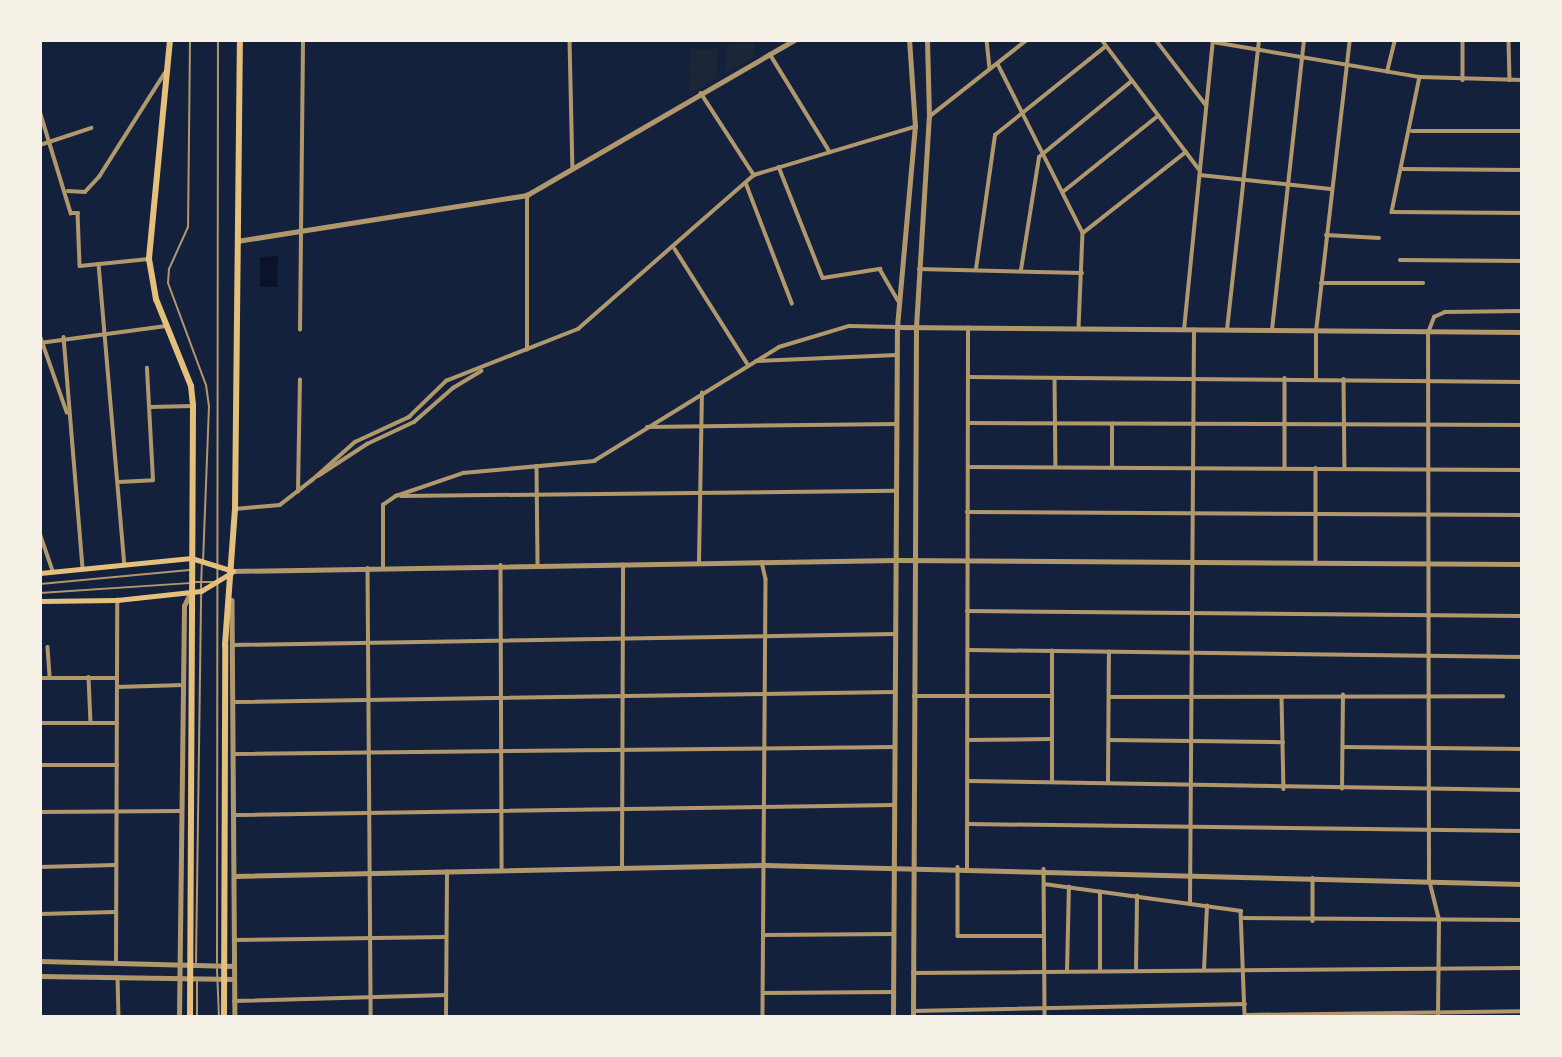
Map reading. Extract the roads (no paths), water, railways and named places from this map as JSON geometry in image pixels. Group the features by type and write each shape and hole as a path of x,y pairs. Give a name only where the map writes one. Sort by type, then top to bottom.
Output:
{"highway":[{"path":"170,40 149,259 156,299 191,386 193,406 190,593 195,646 191,856 193,978 190,1017"},
{"path":"221,1017 221,645 232,600 235,509 240,40"}],"main road":[{"path":"40,573 191,558 233,571"},
{"path":"40,601 117,600 190,593 201,591 233,571"}],"street":[{"path":"300,330 303,40"},
{"path":"570,40 573,169"},
{"path":"236,241 527,195 794,40"},
{"path":"893,1017 897,327 915,127 909,40"},
{"path":"927,40 929,117 916,327 913,1014 1245,1004"},
{"path":"987,40 990,69"},
{"path":"929,117 1027,40"},
{"path":"1102,40 1199,169"},
{"path":"1156,40 1206,106"},
{"path":"1227,331 1259,40"},
{"path":"1272,332 1304,40"},
{"path":"1317,379 1316,332 1330,189 1350,40"},
{"path":"1387,72 1395,40"},
{"path":"1462,40 1463,80"},
{"path":"1509,40 1510,80"},
{"path":"1184,330 1213,41 1257,51 1420,77 1522,80"},
{"path":"976,269 991,144 995,135 1105,46"},
{"path":"770,54 830,152"},
{"path":"998,64 1083,233 1079,330"},
{"path":"68,191 85,191 99,177 168,70"},
{"path":"1420,77 1411,131 1392,212 1522,213"},
{"path":"1021,270 1036,164 1043,151 1132,81"},
{"path":"701,93 754,175"},
{"path":"40,111 68,191 71,214 78,213 80,266 149,259"},
{"path":"1064,191 1158,116"},
{"path":"311,481 367,444 414,422 453,388 484,370 578,329 675,249 754,175 915,127"},
{"path":"40,145 91,128"},
{"path":"1411,131 1522,131"},
{"path":"1083,233 1186,152"},
{"path":"779,167 823,278 880,269 899,301"},
{"path":"1402,169 1522,170"},
{"path":"1199,175 1330,189"},
{"path":"746,183 792,303"},
{"path":"527,195 527,350"},
{"path":"1326,235 1378,238"},
{"path":"675,249 750,362"},
{"path":"1400,260 1522,261"},
{"path":"99,264 125,565"},
{"path":"919,269 1082,273"},
{"path":"1321,283 1423,284"},
{"path":"1438,1017 1438,920 1429,880 1428,333 1434,317 1445,312 1522,311"},
{"path":"41,342 168,325"},
{"path":"383,568 383,505 396,496 463,473 594,461 750,362 812,335 849,326 1272,332 1522,332"},
{"path":"967,867 968,328"},
{"path":"1190,904 1195,563 1194,330"},
{"path":"40,335 69,418"},
{"path":"64,337 83,570"},
{"path":"750,362 897,355"},
{"path":"118,482 153,480 147,368"},
{"path":"235,509 280,505 298,494 355,442 409,417 446,382 465,371 484,370"},
{"path":"968,377 1428,379 1522,382"},
{"path":"1055,378 1056,467"},
{"path":"1285,378 1285,467"},
{"path":"1344,379 1345,469"},
{"path":"298,494 300,380"},
{"path":"699,562 702,392"},
{"path":"150,407 193,406"},
{"path":"968,423 1522,425"},
{"path":"647,427 897,424"},
{"path":"1112,424 1112,467"},
{"path":"537,466 538,564"},
{"path":"968,467 1522,470"},
{"path":"1316,468 1316,563"},
{"path":"396,496 896,491"},
{"path":"967,512 1522,515"},
{"path":"40,533 54,573"},
{"path":"233,571 897,560 1522,564"},
{"path":"762,562 766,579 763,1017"},
{"path":"622,870 623,563"},
{"path":"501,565 502,871"},
{"path":"368,568 371,1017"},
{"path":"179,1017 184,606 190,593"},
{"path":"116,962 117,600"},
{"path":"232,600 236,645 235,1017"},
{"path":"967,611 1522,616"},
{"path":"221,645 367,640 895,634"},
{"path":"48,647 50,678"},
{"path":"968,650 1522,657"},
{"path":"1052,651 1052,781"},
{"path":"1108,782 1109,652"},
{"path":"89,677 91,723"},
{"path":"40,678 117,678"},
{"path":"117,687 183,685"},
{"path":"236,702 895,692"},
{"path":"1342,789 1343,695"},
{"path":"1109,696 1503,695"},
{"path":"914,696 1051,696"},
{"path":"1282,696 1284,789"},
{"path":"40,723 117,723"},
{"path":"968,740 1051,739"},
{"path":"1109,740 1283,742"},
{"path":"236,754 895,747"},
{"path":"1343,747 1522,749"},
{"path":"40,765 117,765"},
{"path":"968,781 1192,783 1284,789 1522,790"},
{"path":"223,816 370,811 894,805"},
{"path":"40,812 180,811"},
{"path":"968,824 1522,831"},
{"path":"181,857 191,856"},
{"path":"40,867 116,865"},
{"path":"235,876 765,865 967,867 1522,884"},
{"path":"958,867 958,936 1044,936"},
{"path":"1044,869 1045,1017"},
{"path":"446,1017 447,872"},
{"path":"1313,877 1314,921"},
{"path":"1044,884 1241,912 1244,918 1245,1016 1438,1009 1522,1011"},
{"path":"1067,972 1069,887"},
{"path":"1100,891 1100,971"},
{"path":"1136,971 1137,896"},
{"path":"1204,970 1207,906"},
{"path":"40,914 116,912"},
{"path":"1244,918 1314,921 1522,920"},
{"path":"764,935 893,934"},
{"path":"234,940 371,941 446,937"},
{"path":"40,961 234,966"},
{"path":"913,973 1522,968"},
{"path":"40,976 234,979"},
{"path":"118,977 119,1017"},
{"path":"764,993 893,992"},
{"path":"234,1000 446,995"}],"lane":[{"path":"190,40 188,227 169,269 168,283 206,385 209,406 201,581 193,965"},
{"path":"218,40 216,582 221,645 220,966"},
{"path":"40,584 191,569 202,562"},
{"path":"40,593 216,582"},
{"path":"193,978 197,1017"}]}
